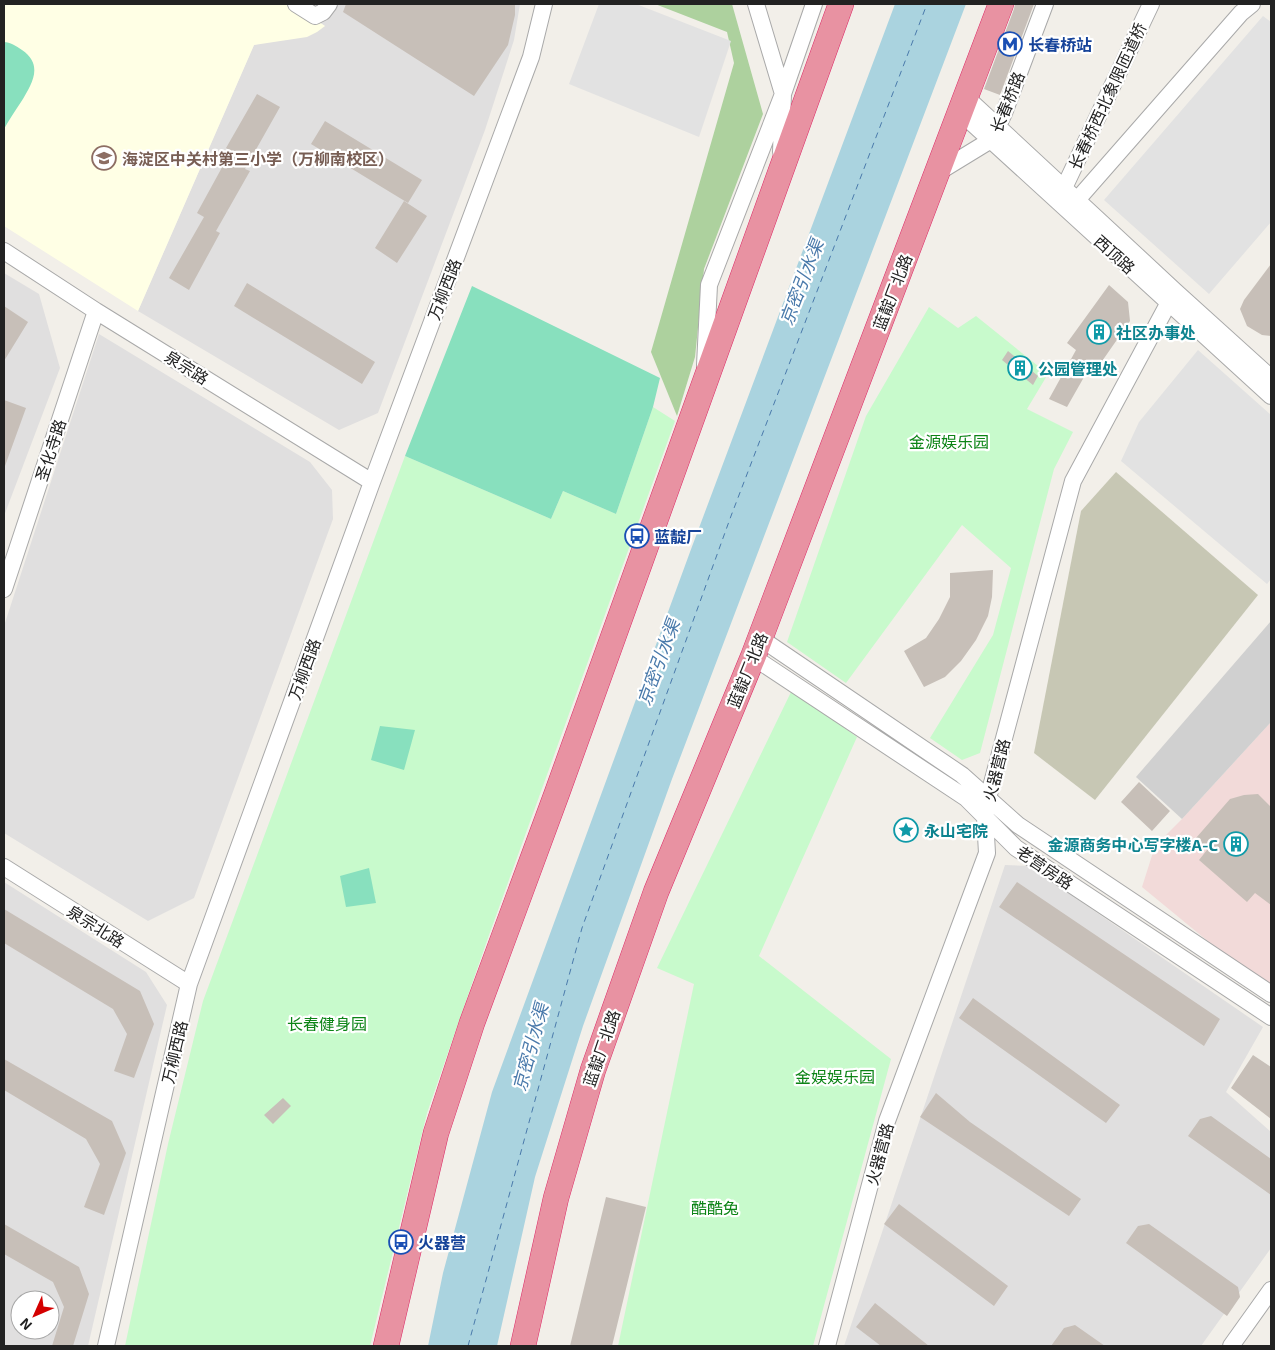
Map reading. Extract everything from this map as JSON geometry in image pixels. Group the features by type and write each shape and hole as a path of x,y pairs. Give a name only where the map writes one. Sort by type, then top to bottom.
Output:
{"highway":[{"path":"386,1346 436,1133 472,1024 841,4"},
{"name":"蓝靛厂北路","path":"523,1346 556,1198 593,1070 656,892 756,647 1001,4"}],"street":[{"path":"296,4 315,16 323,12 329,4"},
{"name":"万柳西路","path":"106,1346 189,984 372,482 531,57 544,4"},
{"path":"756,4 783,94 780,173"},
{"path":"704,387 709,285 783,94 814,4"},
{"name":"长春桥路","path":"937,173 994,133 1004,113 1045,4"},
{"name":"长春桥西北象限匝道桥","path":"1064,188 1151,4"},
{"path":"1077,200 1241,14 1252,4"},
{"name":"西顶路","path":"963,104 1172,297 1271,378"},
{"name":"西顶路","path":"994,133 1077,200 1271,396"},
{"name":"泉宗路","path":"4,251 96,311 372,482"},
{"name":"火器营路","path":"827,1346 887,1121 987,853 985,818 988,798 1073,481 1172,297"},
{"name":"圣化寺路","path":"4,589 96,311"},
{"name":"老营房路","path":"756,647 962,776 1018,825 1271,994"},
{"name":"老营房路","path":"756,647 966,798 1016,848 1271,1017"},
{"name":"泉宗北路","path":"4,868 189,984"},
{"path":"1231,1346 1271,1290"}],"shaded area":[{"name":"海淀区中关村第三小学（万柳南校区）","path":"4,4 291,4 325,26 307,37 254,45 138,311 4,226"},
{"path":"291,4 520,4 514,40 485,130 378,413 339,430 138,311 254,45 325,26"},
{"path":"599,4 636,4 731,41 699,137 569,84"},
{"path":"1263,16 1271,22 1271,222 1209,294 1104,200"},
{"path":"4,273 39,294 60,368 4,516"},
{"path":"99,334 310,462 332,490 333,519 194,898 148,921 4,833 4,626"},
{"path":"1198,350 1271,415 1271,579 1267,584 1121,461 1139,422"},
{"path":"1116,472 1258,595 1095,800 1034,753 1081,511"},
{"path":"1271,621 1271,722 1182,819 1136,777"},
{"path":"1271,722 1271,993 1142,887 1155,846"},
{"path":"1005,865 1029,866 1263,1027 1226,1092 1271,1132 1271,1248 1201,1346 844,1346"},
{"path":"4,882 146,972 167,1005 88,1346 4,1346"}],"green space":[{"path":"655,4 732,4 763,114 704,269 695,357 677,416 651,352 734,63 727,32"},
{"path":"4,42 15,46 29,56 33,62 34,75 29,88 4,129"},
{"path":"472,286 660,378 653,407 616,514 563,491 551,519 405,456"},
{"name":"金源娱乐园","path":"929,307 958,328 976,316 1048,374 1027,409 1073,432 1054,469 980,753 962,760 930,738 993,635 1011,568 962,525 846,683 787,642 866,416"},
{"name":"长春健身园","path":"653,407 675,421 489,935 427,1113 370,1346 125,1346 168,1144 203,1001 405,456 551,519 563,491 616,514"},
{"path":"792,690 857,737 759,956 891,1059 813,1346 618,1346 694,984 657,968"},
{"path":"380,726 415,730 404,770 371,760"},
{"path":"369,868 376,903 346,907 340,876"}],"water":[{"name":"京密引水渠","path":"895,4 966,4 672,779 583,1026 535,1177 497,1346 428,1346 443,1273 492,1092 690,552"}],"building":[{"path":"346,4 515,4 515,15 508,45 474,96 343,12"},
{"path":"1015,4 1034,4 1000,95 984,89"},
{"path":"257,94 280,107 245,169 250,171 216,231 220,233 189,290 169,278 204,217 197,213 231,151 226,148"},
{"path":"325,121 422,180 408,203 311,144"},
{"path":"404,201 427,216 397,263 375,248"},
{"path":"1271,264 1271,336 1262,335 1247,326 1240,309 1244,300"},
{"path":"247,283 375,362 362,384 234,306"},
{"name":"社区办事处","path":"1109,285 1128,302 1130,321 1098,367 1092,363 1067,407 1049,399 1076,350 1067,343"},
{"path":"4,306 28,322 4,361"},
{"name":"公园管理处","path":"1008,351 1038,376 1033,385 1002,360"},
{"path":"4,400 26,408 5,466 4,466"},
{"path":"993,570 992,597 988,616 976,640 961,661 945,677 924,687 904,651 926,638 939,619 950,597 950,573"},
{"path":"1139,782 1170,811 1152,831 1121,802"},
{"name":"金源商务中心写字楼A-C","path":"1258,794 1271,807 1271,905 1255,893 1247,902 1199,860 1207,850 1196,838 1230,799"},
{"path":"1017,882 1220,1019 1204,1046 999,907"},
{"path":"4,909 140,991 154,1024 134,1078 114,1071 127,1034 113,1009 4,943"},
{"path":"973,998 1120,1105 1106,1123 959,1018"},
{"path":"1253,1055 1271,1067 1271,1119 1231,1088"},
{"path":"4,1059 112,1121 126,1153 104,1215 84,1207 100,1164 86,1139 4,1090"},
{"path":"936,1093 970,1122 1081,1199 1069,1216 920,1117"},
{"path":"283,1098 291,1106 273,1124 264,1115"},
{"path":"1211,1116 1271,1159 1271,1195 1188,1136 1200,1119"},
{"path":"606,1197 646,1207 612,1346 570,1346"},
{"path":"899,1204 1008,1286 994,1306 884,1224"},
{"path":"4,1224 79,1267 89,1294 73,1346 52,1346 54,1340 60,1340 60,1320 64,1307 60,1298 60,1290 57,1290 53,1282 4,1254"},
{"path":"1149,1224 1238,1287 1240,1297 1227,1316 1126,1243 1138,1226"},
{"path":"875,1303 929,1346 881,1346 856,1327"},
{"path":"1075,1325 1105,1346 1051,1346 1064,1328"}],"ferry route":[{"path":"468,1346 582,928 731,516 927,4"}],"place":[{"name":"长春桥站","path":"1010,44"},
{"name":"海淀区中关村第三小学（万柳南校区）","path":"104,158"},
{"name":"社区办事处","path":"1099,332"},
{"name":"公园管理处","path":"1020,368"},
{"name":"蓝靛厂","path":"637,536"},
{"name":"永山宅院","path":"906,830"},
{"name":"金源商务中心写字楼A-C","path":"1236,844"},
{"name":"火器营","path":"401,1242"}],"park label":[{"name":"金娱娱乐园","path":"835,1076"},
{"name":"酷酷兔","path":"715,1207"}]}
